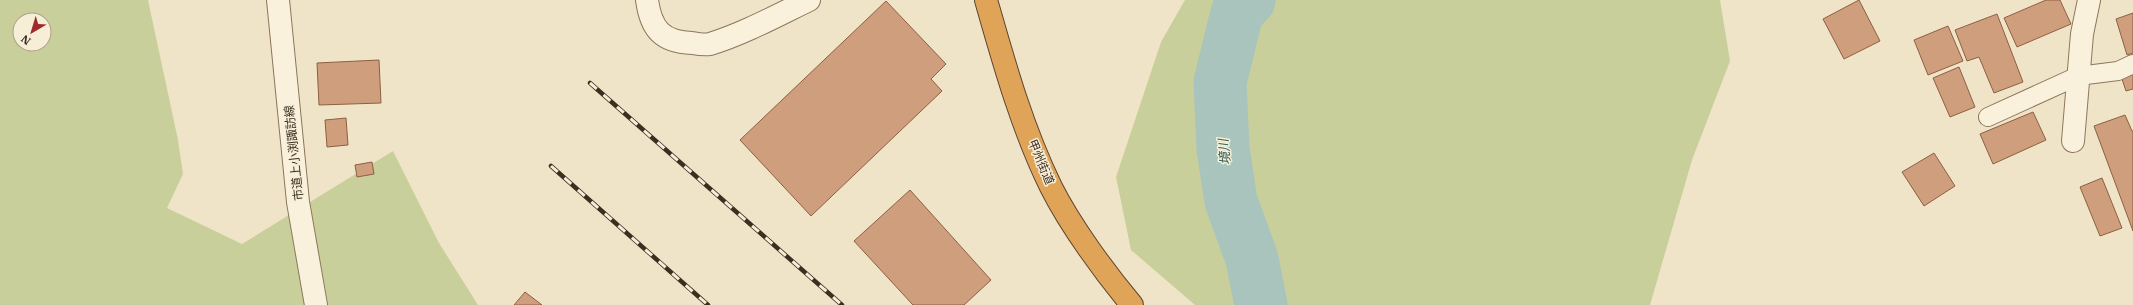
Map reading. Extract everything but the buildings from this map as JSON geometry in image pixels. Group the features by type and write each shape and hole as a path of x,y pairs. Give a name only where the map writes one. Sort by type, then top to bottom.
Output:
{"highway":[{"name":"甲州街道","path":"986,0 1026,128 1052,187 1111,279 1132,305"}],"street":[{"path":"647,0 653,23 662,36 678,43 709,44 758,24 809,0"},
{"path":"2073,141 2082,34 2089,0"},
{"name":"市道上小渕諏訪線","path":"281,1 298,202 316,305"}],"lane":[{"path":"1988,117 2078,76 2118,71 2133,64"}],"green space":[{"path":"0,0 148,0 178,140 183,174 167,208 242,244 393,151 439,243 478,305 0,305"},
{"path":"1185,0 1720,0 1730,61 1692,160 1650,305 1195,305 1131,250 1116,177 1161,42"}],"waterway":[{"name":"境川","path":"1249,0 1237,13 1220,82 1223,149 1231,201 1252,259 1261,305"}],"railway":[{"path":"590,83 842,305"},
{"path":"551,166 708,305"}]}
